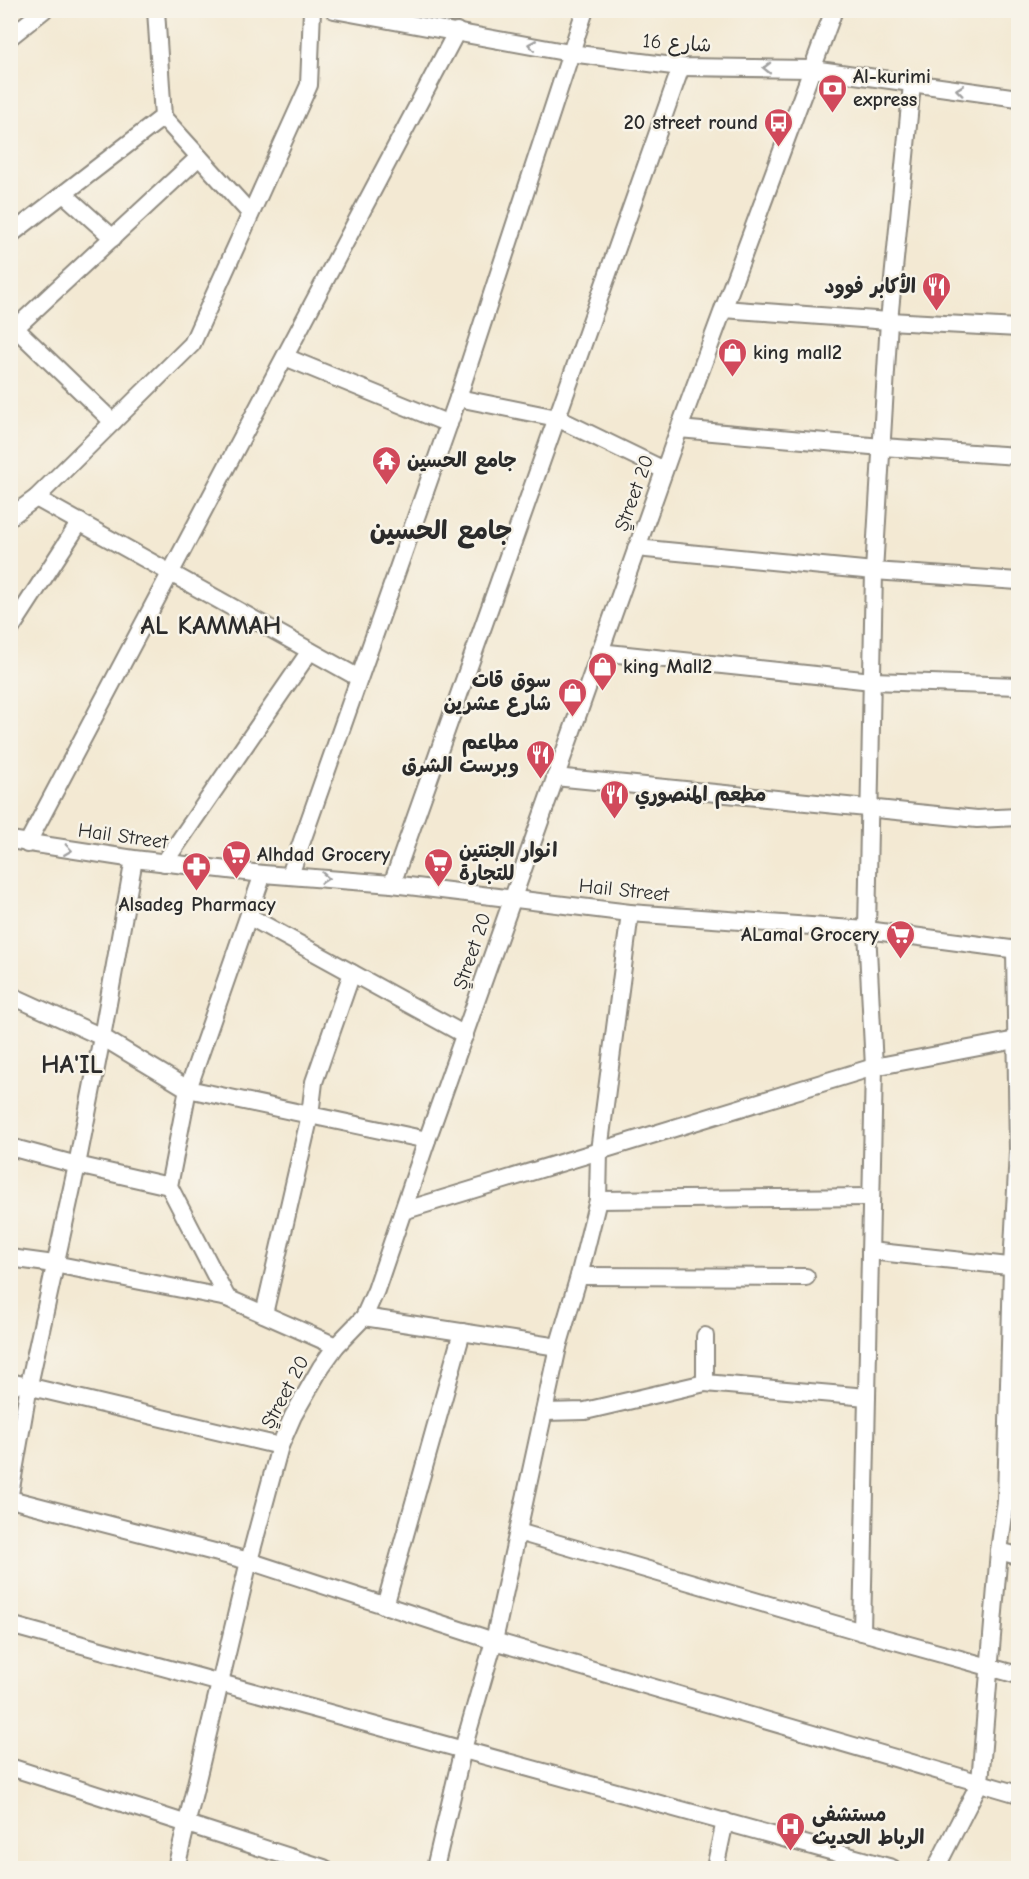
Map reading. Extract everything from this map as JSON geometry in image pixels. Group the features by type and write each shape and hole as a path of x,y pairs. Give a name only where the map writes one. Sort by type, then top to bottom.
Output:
{"street":[{"path":"10,37 44,10"},
{"path":"156,10 163,117 250,213"},
{"path":"14,508 36,498 192,344 309,84 312,10"},
{"name":"شارع 16","path":"334,10 570,53 681,67 812,69 1018,98"},
{"path":"290,875 458,398 585,10"},
{"name":"ٍStreet 20","path":"176,1869 219,1683 280,1446 293,1416 321,1367 336,1346 364,1317 376,1290 636,548 834,10"},
{"path":"19,842 170,573 457,31"},
{"path":"392,884 681,67"},
{"path":"862,1632 874,1067 867,930 874,571 889,321 912,84"},
{"path":"10,235 163,117"},
{"path":"113,422 12,328 199,157"},
{"path":"64,194 112,238"},
{"path":"723,309 1018,328"},
{"path":"285,357 449,424"},
{"path":"458,398 557,418 664,470"},
{"path":"679,429 882,447 1018,456"},
{"path":"36,498 359,678"},
{"path":"10,630 80,522"},
{"path":"636,548 874,571 1018,581"},
{"path":"164,863 310,651"},
{"path":"599,652 872,681 1018,686"},
{"path":"555,777 977,819 1018,817"},
{"name":"Hail Street","path":"19,842 164,863 263,874 392,884 630,913 867,930 1017,950"},
{"path":"10,1494 29,1385 77,1165 102,1037 134,859"},
{"path":"227,1298 169,1186 188,1089 250,917 263,874"},
{"path":"435,1869 463,1749 494,1641 558,1347 598,1200 599,1151 630,913"},
{"path":"250,917 465,1035"},
{"path":"936,1869 980,1782 999,1551 1012,1500 1018,1151 1017,950"},
{"path":"264,1314 310,1115 314,1082 352,973"},
{"path":"10,995 102,1037 188,1089 427,1140"},
{"path":"403,1211 874,1067 1016,1040"},
{"path":"10,1147 169,1186"},
{"path":"598,1200 871,1197"},
{"path":"870,1251 1015,1267"},
{"path":"10,1258 54,1264 227,1298 336,1346"},
{"path":"579,1276 806,1277"},
{"path":"364,1317 558,1347"},
{"path":"385,1606 462,1332"},
{"path":"705,1336 705,1383"},
{"path":"10,1382 280,1446"},
{"path":"543,1412 585,1411 705,1383 867,1397"},
{"path":"10,1499 249,1561 494,1641 1018,1794"},
{"path":"518,1532 1018,1675"},
{"path":"999,1551 1018,1557"},
{"path":"10,1625 892,1869"},
{"path":"10,1767 324,1869"},
{"path":"715,1869 725,1821"}],"place":[{"name":"Al-kurimi express","path":"832,114"},
{"name":"20 street round","path":"779,148"},
{"name":"الأكابر فوود","path":"937,312"},
{"name":"king mall2","path":"732,378"},
{"name":"جامع الحسين","path":"386,486"},
{"name":"king Mall2","path":"602,692"},
{"name":"سوق قات شارع عشرين","path":"572,718"},
{"name":"مطاعم وبرست الشرق","path":"540,780"},
{"name":"مطعم المنصوري","path":"614,820"},
{"name":"Alhdad Grocery","path":"236,880"},
{"name":"انوار الجنتين للتجارة","path":"438,888"},
{"name":"Alsadeg Pharmacy","path":"197,892"},
{"name":"ALamal Grocery","path":"900,960"},
{"name":"مستشفى الرباط الحديث","path":"791,1852"}],"district":[{"name":"جامع الحسين","path":"441,531"},
{"name":"AL KAMMAH","path":"211,626"},
{"name":"HA'IL","path":"72,1065"}]}
